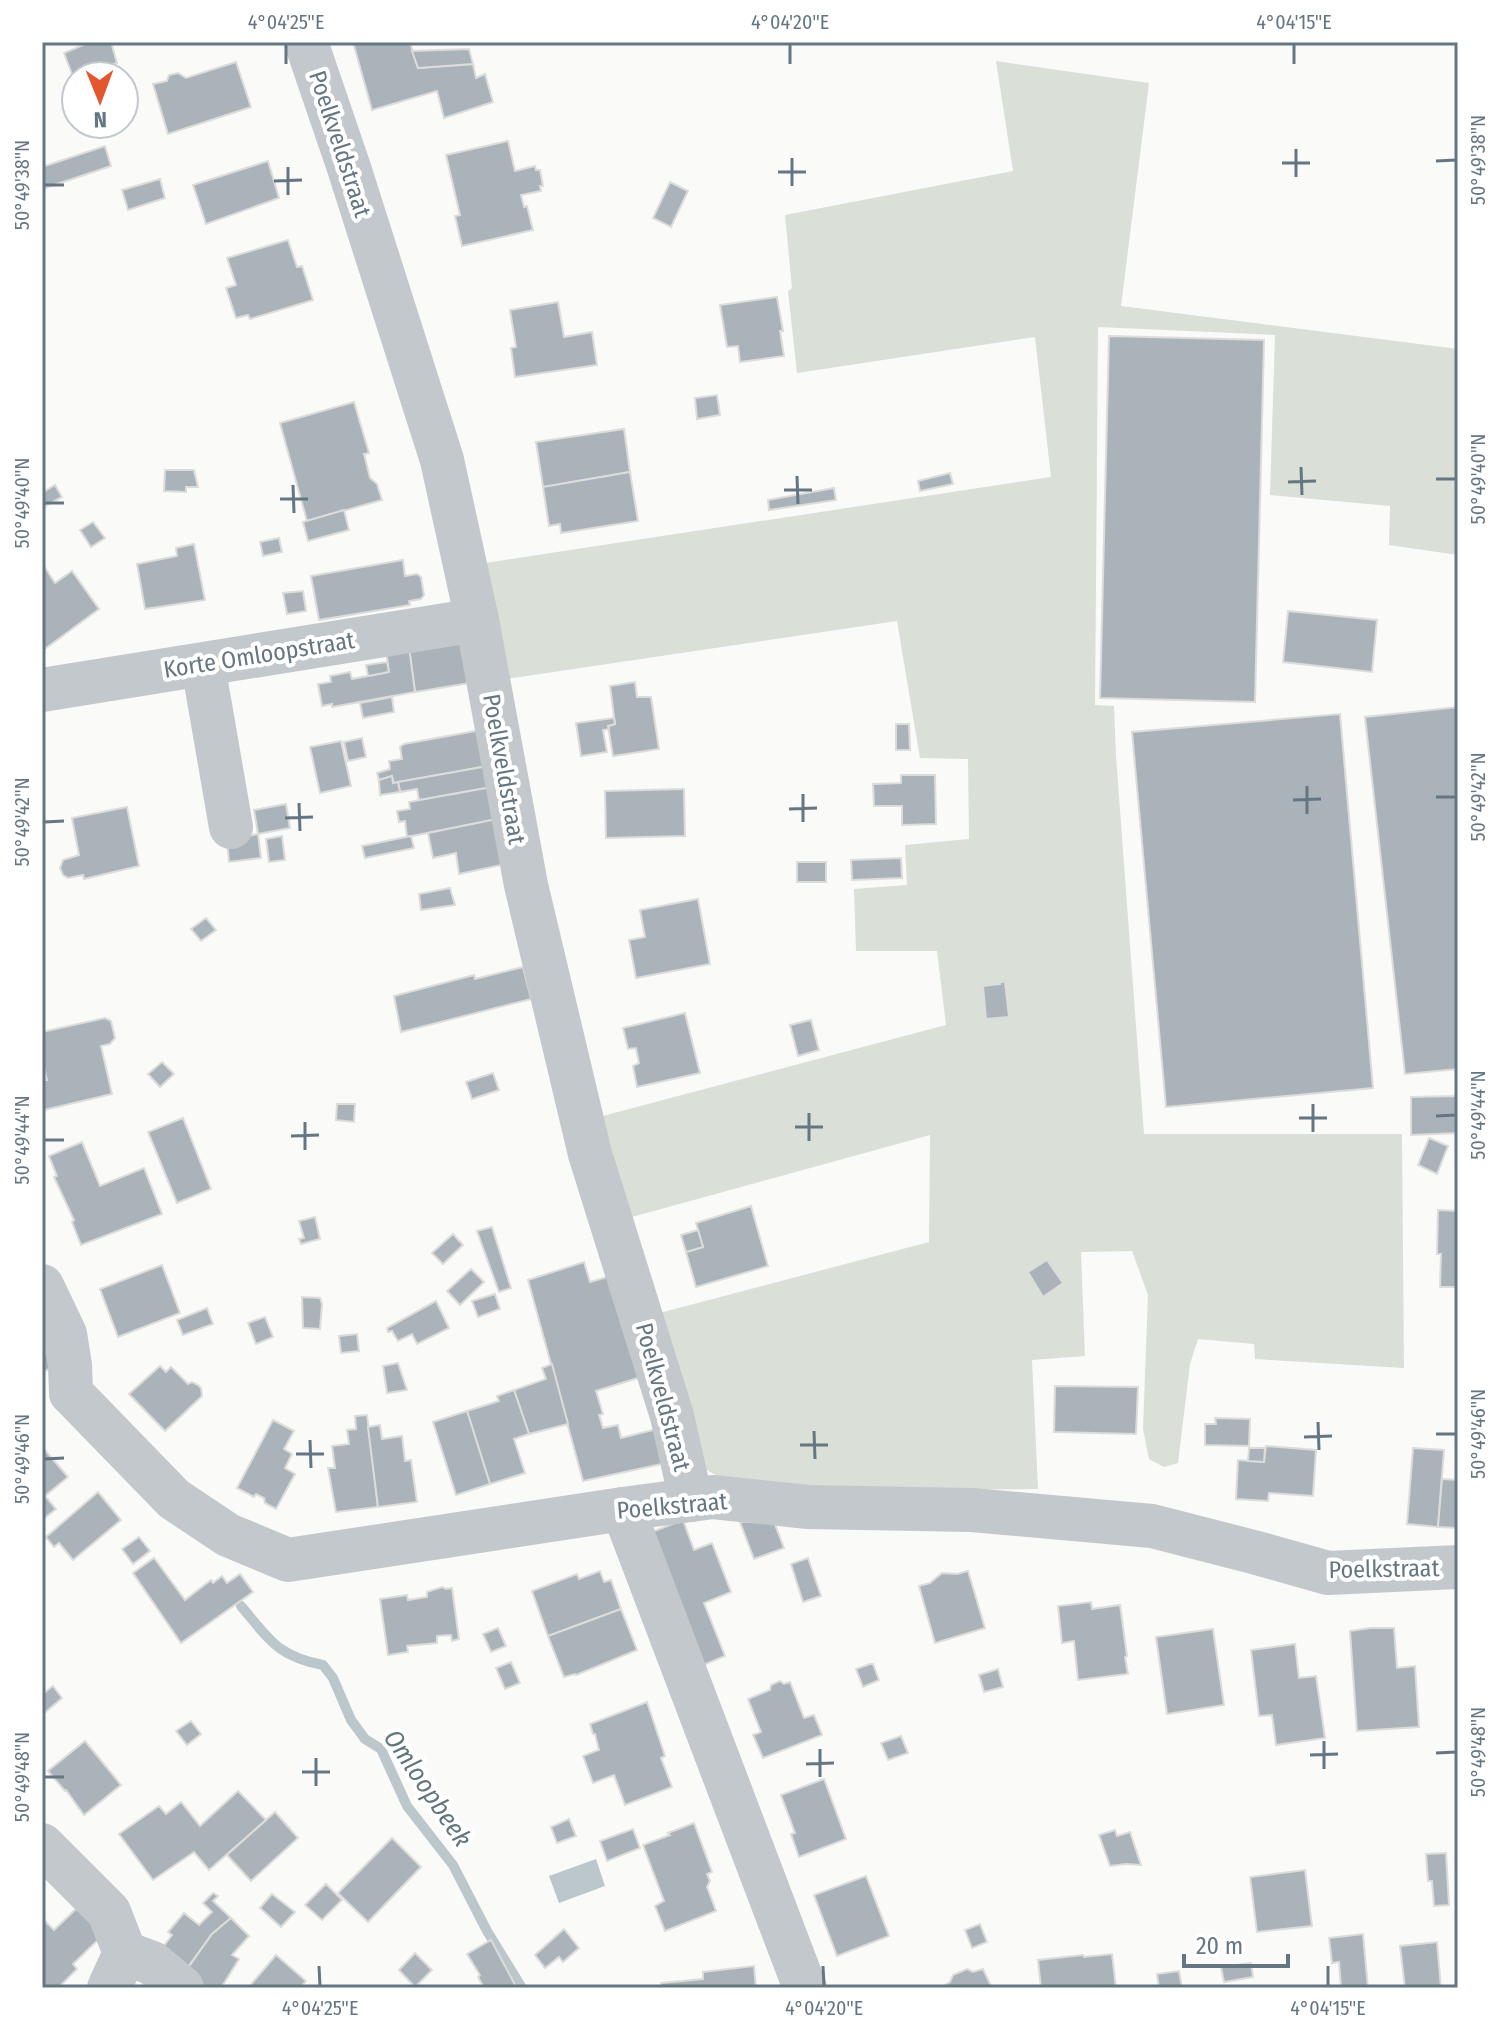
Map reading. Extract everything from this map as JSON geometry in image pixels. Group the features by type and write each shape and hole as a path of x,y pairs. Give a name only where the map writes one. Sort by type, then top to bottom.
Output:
{"street":[{"name":"Poelkveldstraat","path":"306,42 442,460 477,620 526,885 590,1154 672,1416 691,1500"},
{"name":"Korte Omloopstraat","path":"42,690 477,620"},
{"path":"203,665 231,827"},
{"path":"42,1286 65,1334 70,1365 56,1401"},
{"name":"Poelkstraat","path":"56,1401 174,1499 228,1535 288,1560 713,1497 808,1507 972,1510 1152,1526 1328,1573 1458,1567"},
{"path":"623,1509 805,1988"},
{"path":"42,1845 109,1912 117,1971 152,1963 182,1988"}],"shaded area":[{"path":"996,61 1149,83 1121,306 1458,349 1458,555 1389,545 1390,506 1270,495 1275,335 1098,327 1095,705 1114,706 1144,1134 1402,1134 1404,1368 1255,1359 1254,1344 1198,1339 1190,1364 1178,1463 1164,1467 1149,1459 1143,1429 1148,1295 1132,1251 1081,1252 1085,1356 1032,1360 1038,1489 757,1491 728,1482 705,1469 652,1315 929,1242 930,1135 621,1220 595,1118 946,1025 937,951 856,951 854,889 907,885 905,845 969,839 968,759 920,758 897,621 499,680 478,564 1051,477 1035,337 797,373 788,291 792,288 785,215 1013,171"},
{"path":"596,1859 605,1886 559,1903 549,1876"}],"building":[{"path":"90,42 111,42 116,60 67,60 64,53"},
{"path":"353,42 410,42 418,68 473,64 476,78 485,74 493,102 444,118 437,91 372,110"},
{"path":"469,49 473,64 418,68 412,51"},
{"path":"236,62 251,107 168,134 153,84 167,81 169,75 178,73 186,78"},
{"path":"508,141 515,171 535,166 536,170 540,170 541,191 521,195 533,230 462,246 455,216 460,215 446,155"},
{"path":"105,146 111,166 42,189 42,167"},
{"path":"268,161 279,198 206,224 193,185"},
{"path":"160,179 165,198 128,210 122,190"},
{"path":"670,182 688,191 671,227 653,218"},
{"path":"288,240 297,267 302,266 313,300 250,319 248,315 236,318 226,288 236,285 227,258"},
{"path":"777,297 784,356 740,362 738,346 727,347 720,305"},
{"path":"558,302 564,337 592,332 597,365 515,377 511,348 516,347 510,310"},
{"path":"1109,336 1264,340 1255,702 1100,698"},
{"path":"717,395 720,415 697,419 695,398"},
{"path":"354,402 369,453 364,454 370,478 377,484 382,500 307,521 280,423"},
{"path":"624,429 630,472 543,487 536,442"},
{"path":"165,470 194,470 198,487 186,487 186,492 164,491"},
{"path":"630,472 638,521 561,533 560,524 549,526 543,487"},
{"path":"950,473 953,484 920,491 918,481"},
{"path":"55,485 62,497 42,508 42,493"},
{"path":"834,488 836,500 769,510 768,500"},
{"path":"344,510 349,530 308,541 303,522"},
{"path":"93,522 105,538 91,547 80,530"},
{"path":"279,538 282,552 263,556 260,542"},
{"path":"194,544 205,600 145,609 137,564 177,556 176,548"},
{"path":"403,560 405,576 417,574 421,577 424,595 421,599 409,601 410,605 319,620 311,576"},
{"path":"42,563 55,583 72,571 99,609 42,651"},
{"path":"303,591 306,611 287,614 283,593"},
{"path":"1288,611 1377,620 1372,672 1283,662"},
{"path":"469,637 476,682 415,692 409,647"},
{"path":"409,647 415,692 332,707 332,704 322,706 318,684 331,682 330,676 350,672 352,679 389,672 386,651"},
{"path":"387,662 389,672 368,676 366,665"},
{"path":"635,682 637,697 651,697 659,749 613,756 608,726 615,724 610,686"},
{"path":"392,697 394,712 363,718 360,703"},
{"path":"1458,707 1458,1069 1405,1074 1365,717"},
{"path":"1340,714 1373,1088 1166,1107 1132,732"},
{"path":"614,718 615,724 603,730 607,752 581,756 576,723"},
{"path":"896,724 909,724 910,750 896,750"},
{"path":"481,730 488,766 393,783 392,776 379,780 377,773 390,769 389,761 402,759 400,747 404,744"},
{"path":"362,738 366,757 348,761 344,742"},
{"path":"341,741 351,786 320,793 310,747"},
{"path":"488,766 492,787 419,800 417,789 400,792 398,782"},
{"path":"901,775 935,775 936,824 902,825 902,806 874,806 873,784 901,783"},
{"path":"392,776 393,783 398,782 400,792 380,795 379,780"},
{"path":"492,787 497,819 407,837 405,821 399,822 397,811 410,809 409,802"},
{"path":"684,789 685,836 606,838 605,791"},
{"path":"286,804 290,828 258,834 254,810"},
{"path":"127,807 139,866 84,879 83,875 68,878 63,875 60,868 63,860 79,855 72,818"},
{"path":"497,819 506,864 459,874 456,853 433,858 428,833"},
{"path":"258,834 261,858 229,862 227,840"},
{"path":"282,836 285,860 269,862 266,839"},
{"path":"411,836 414,848 365,858 362,846"},
{"path":"901,858 902,878 852,880 851,860"},
{"path":"797,862 826,862 826,882 797,882"},
{"path":"450,888 455,905 421,910 419,894"},
{"path":"698,899 710,964 636,978 629,940 645,937 640,910"},
{"path":"206,918 216,930 201,941 191,929"},
{"path":"523,967 531,999 401,1032 394,996 474,975 475,979"},
{"path":"1005,982 1009,1017 986,1019 983,986"},
{"path":"685,1013 700,1073 637,1087 633,1066 639,1063 636,1048 628,1049 623,1028"},
{"path":"105,1018 111,1021 115,1038 110,1044 101,1046 112,1094 44,1110 42,1081 47,1080 42,1059 42,1032"},
{"path":"811,1020 819,1050 798,1056 790,1025"},
{"path":"162,1062 174,1074 160,1087 148,1074"},
{"path":"493,1073 499,1090 472,1099 466,1082"},
{"path":"1458,1096 1458,1133 1411,1135 1411,1097"},
{"path":"337,1104 355,1104 354,1122 336,1120"},
{"path":"183,1118 211,1189 177,1203 148,1132"},
{"path":"1429,1138 1448,1146 1437,1174 1418,1165"},
{"path":"82,1142 100,1186 144,1168 162,1214 81,1245 72,1222 74,1220 54,1177 57,1176 49,1156"},
{"path":"751,1206 768,1266 696,1287 686,1252 703,1247 696,1223"},
{"path":"1438,1210 1458,1211 1458,1287 1440,1287"},
{"path":"315,1217 320,1239 301,1244 299,1239 304,1238 299,1221"},
{"path":"492,1227 511,1288 499,1292 477,1231"},
{"path":"698,1230 703,1247 686,1252 681,1235"},
{"path":"453,1234 463,1245 443,1264 432,1253"},
{"path":"1047,1260 1063,1283 1043,1297 1028,1272"},
{"path":"584,1262 590,1282 611,1276 641,1377 596,1391 603,1414 599,1415 603,1428 618,1425 621,1438 657,1429 666,1463 583,1481 528,1280"},
{"path":"162,1265 180,1313 118,1337 100,1289"},
{"path":"471,1269 484,1282 460,1305 447,1291"},
{"path":"495,1294 500,1309 478,1317 472,1301"},
{"path":"302,1297 320,1298 320,1329 303,1328"},
{"path":"436,1301 449,1328 417,1344 412,1334 398,1341 392,1331 388,1332 387,1328"},
{"path":"207,1308 213,1324 183,1335 177,1320"},
{"path":"265,1317 273,1337 256,1344 248,1323"},
{"path":"357,1334 359,1351 341,1353 339,1336"},
{"path":"42,1344 52,1368 42,1372"},
{"path":"398,1363 407,1390 387,1393 383,1366"},
{"path":"552,1364 568,1424 529,1434 514,1390 546,1379 542,1368"},
{"path":"160,1366 166,1372 171,1367 188,1384 198,1385 202,1396 165,1431 129,1394"},
{"path":"1055,1386 1138,1387 1136,1434 1054,1432"},
{"path":"514,1390 529,1434 514,1439 525,1473 490,1484 467,1411 499,1401 497,1396"},
{"path":"467,1411 490,1484 456,1495 433,1422"},
{"path":"367,1415 378,1507 336,1512 328,1468 335,1468 332,1446 349,1444 347,1430 356,1429 355,1416"},
{"path":"1215,1418 1250,1419 1249,1446 1205,1445 1205,1424 1216,1424"},
{"path":"273,1420 294,1431 284,1449 292,1454 285,1468 295,1474 276,1509 265,1503 264,1498 256,1494 254,1497 237,1488"},
{"path":"380,1425 382,1439 402,1436 405,1461 411,1460 417,1502 378,1507 368,1427"},
{"path":"1266,1446 1316,1450 1313,1496 1269,1493 1268,1501 1236,1499 1238,1460 1264,1462"},
{"path":"1249,1448 1265,1448 1264,1462 1248,1461"},
{"path":"1413,1448 1444,1450 1438,1527 1407,1524"},
{"path":"42,1450 68,1477 45,1496 56,1509 42,1520"},
{"path":"1442,1479 1458,1480 1458,1528 1438,1527"},
{"path":"98,1492 121,1520 73,1560 59,1543 54,1547 46,1537"},
{"path":"683,1520 694,1550 712,1543 731,1592 704,1603 725,1656 701,1666 649,1533"},
{"path":"740,1522 774,1522 784,1548 754,1559"},
{"path":"139,1537 150,1551 133,1564 122,1549"},
{"path":"154,1558 185,1600 211,1580 213,1583 222,1576 227,1583 240,1574 253,1592 181,1643 133,1573"},
{"path":"808,1558 821,1596 803,1602 791,1564"},
{"path":"600,1571 604,1582 611,1580 621,1609 548,1636 532,1591 577,1574 579,1579"},
{"path":"968,1571 985,1628 935,1643 919,1586 930,1583 942,1573"},
{"path":"442,1587 452,1588 459,1639 452,1641 451,1635 437,1636 437,1643 407,1646 408,1652 388,1655 380,1599 407,1595 408,1600 427,1597 427,1592"},
{"path":"1091,1602 1092,1609 1120,1605 1128,1674 1078,1680 1074,1641 1062,1643 1058,1606"},
{"path":"621,1609 637,1650 564,1677 548,1636"},
{"path":"498,1628 506,1646 491,1652 483,1634"},
{"path":"1394,1628 1397,1668 1415,1666 1419,1727 1357,1731 1350,1631"},
{"path":"1213,1629 1224,1705 1167,1714 1156,1637"},
{"path":"1295,1644 1299,1678 1316,1676 1325,1738 1276,1745 1272,1715 1259,1716 1251,1650"},
{"path":"511,1662 520,1683 505,1689 496,1668"},
{"path":"873,1664 879,1680 863,1687 856,1669"},
{"path":"998,1669 1003,1687 984,1692 979,1675"},
{"path":"780,1681 784,1684 790,1682 804,1718 814,1715 822,1735 763,1758 753,1735 761,1732 748,1699 770,1690 771,1685"},
{"path":"53,1686 62,1698 42,1715 42,1693"},
{"path":"647,1702 672,1787 625,1805 614,1775 593,1783 583,1756 599,1750 590,1724"},
{"path":"191,1721 201,1734 187,1745 176,1731"},
{"path":"901,1736 908,1753 888,1760 881,1743"},
{"path":"85,1741 121,1785 84,1815 48,1771"},
{"path":"824,1779 846,1839 799,1857 791,1834 795,1833 781,1795"},
{"path":"238,1791 266,1820 209,1870 194,1852 153,1880 119,1834 159,1806 166,1814 181,1802 200,1826"},
{"path":"275,1812 298,1838 251,1881 227,1855"},
{"path":"569,1819 576,1836 557,1843 551,1827"},
{"path":"694,1823 712,1872 707,1874 710,1881 707,1887 716,1911 665,1931 655,1906 664,1901 643,1845"},
{"path":"633,1829 640,1848 607,1861 600,1841"},
{"path":"1115,1830 1117,1836 1130,1832 1141,1865 1110,1866 1099,1835"},
{"path":"392,1838 421,1867 368,1922 338,1893"},
{"path":"1446,1853 1449,1905 1434,1906 1426,1854"},
{"path":"1305,1870 1312,1926 1257,1932 1250,1877"},
{"path":"866,1876 889,1936 837,1956 814,1895"},
{"path":"326,1884 342,1900 322,1920 305,1905"},
{"path":"213,1893 218,1896 213,1901 231,1918 212,1934 185,1971 160,1951 172,1935 168,1932 184,1913 199,1925 212,1912 203,1903"},
{"path":"272,1894 295,1912 281,1927 260,1908"},
{"path":"77,1908 104,1934 73,1964 77,1969 58,1988 42,1988 42,1918 54,1930"},
{"path":"231,1918 249,1936 232,1955 239,1959 221,1988 202,1988 183,1975 212,1934"},
{"path":"980,1924 987,1942 972,1948 965,1930"},
{"path":"564,1929 579,1948 563,1962 559,1957 545,1968 535,1955"},
{"path":"1363,1934 1368,1988 1341,1988 1339,1962 1332,1963 1329,1938"},
{"path":"491,1940 516,1987 484,1988 478,1977 480,1975 467,1954"},
{"path":"1437,1942 1441,1988 1405,1988 1400,1946"},
{"path":"415,1953 432,1970 415,1987 399,1970"},
{"path":"1112,1954 1116,1988 1041,1988 1038,1960"},
{"path":"276,1955 306,1981 300,1988 248,1988"},
{"path":"1251,1963 1253,1977 1224,1982 1221,1967"},
{"path":"754,1966 756,1988 661,1988 661,1983 703,1979 703,1972"},
{"path":"967,1969 973,1972 983,1969 992,1988 940,1988 950,1982 953,1975"},
{"path":"1179,1971 1182,1987 1159,1988 1157,1974"}],"waterway":[{"name":"Omloopbeek","path":"241,1606 276,1645 295,1657 323,1665 333,1678 351,1720 365,1739 381,1749 407,1806 453,1865 487,1931 522,1988"}]}
